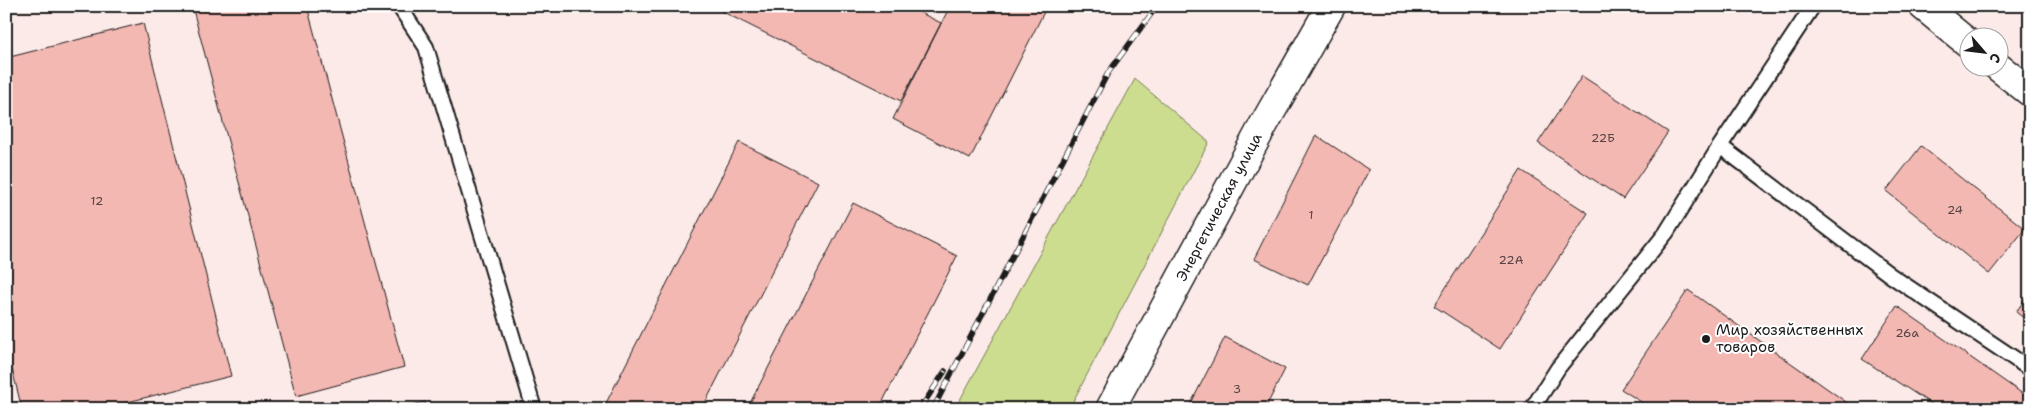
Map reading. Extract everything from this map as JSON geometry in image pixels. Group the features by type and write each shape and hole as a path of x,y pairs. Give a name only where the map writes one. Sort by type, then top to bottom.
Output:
{"street":[{"name":"Энергетическая улица","path":"1110,409 1264,124 1331,6"},
{"path":"1923,6 1958,35"},
{"path":"2008,75 2030,92"}],"lane":[{"path":"399,6 426,47 534,409"},
{"path":"1532,409 1558,368 1666,234 1720,146 1813,6"},
{"path":"1720,146 1890,275 2030,369"}],"shaded area":[{"path":"6,6 2030,6 2030,409 6,409"}],"green space":[{"path":"1135,79 1209,142 1069,409 955,409"}],"building":[{"path":"192,6 307,6 404,367 296,396"},
{"path":"711,6 907,6 941,23 901,101"},
{"path":"950,6 1047,6 970,159 893,119"},
{"path":"143,23 231,376 100,409 22,409 6,345 6,58"},
{"path":"1582,76 1668,132 1623,199 1538,143"},
{"path":"1316,135 1369,170 1308,285 1254,259"},
{"path":"739,142 818,182 702,409 603,409"},
{"path":"1921,146 2025,229 1989,274 1886,191"},
{"path":"1521,170 1588,213 1500,349 1434,306"},
{"path":"853,203 957,256 879,409 747,409"},
{"name":"Мир хозяйственных товаров","path":"1688,290 1856,409 1652,409 1621,389"},
{"path":"2030,292 2030,323 2016,312"},
{"path":"1897,306 2030,399 2030,409 1939,409 1862,359"},
{"path":"1225,337 1285,369 1265,409 1188,409"},
{"path":"425,402 427,409 395,409"}],"railway":[{"path":"933,409 1108,73 1157,6"},
{"path":"920,409 945,371"}],"place":[{"name":"Мир хозяйственных товаров","path":"1706,339"}]}
